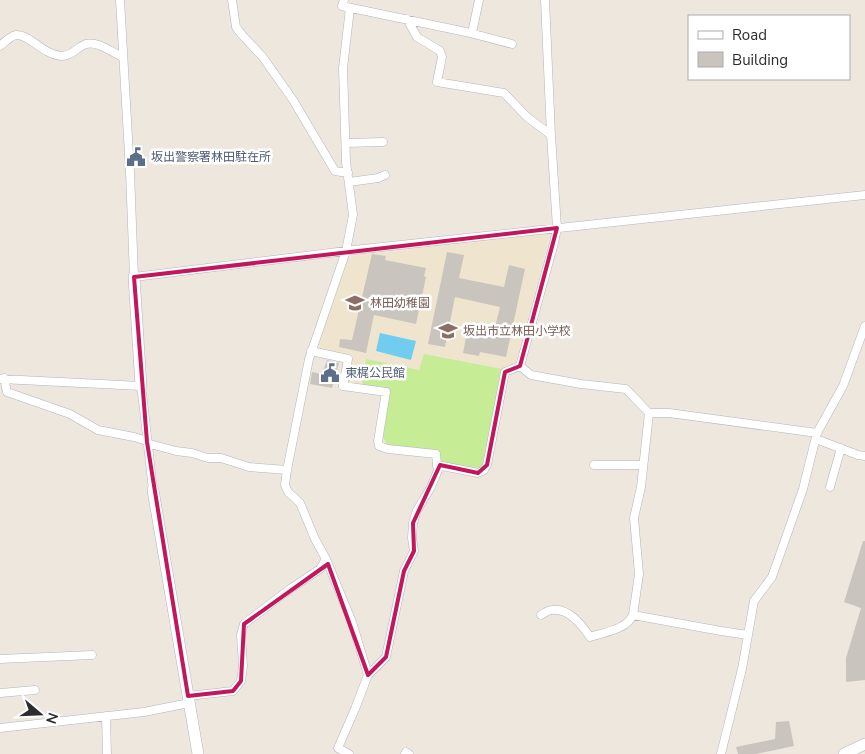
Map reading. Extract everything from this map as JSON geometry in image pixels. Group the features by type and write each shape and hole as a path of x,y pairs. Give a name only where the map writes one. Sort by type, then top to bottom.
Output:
{"street":[{"path":"120,0 140,386 154,490 198,754"},
{"path":"232,0 236,27 262,56 293,100 335,171 348,173"},
{"path":"344,0 342,6 512,44"},
{"path":"472,34 479,0"},
{"path":"520,366 554,243 556,228 545,0"},
{"path":"350,8 343,68 348,173 353,215 346,251 309,359 285,485 288,492 300,503 315,539 326,559 352,622 368,675"},
{"path":"407,20 417,37 440,50 442,57 437,82 504,93 527,117 551,135"},
{"path":"0,46 17,35 27,38 50,53 62,56 70,54 86,44 94,44 123,57"},
{"path":"346,143 383,142"},
{"path":"349,182 378,178 385,174"},
{"path":"134,277 346,251 865,195"},
{"path":"721,754 742,668 754,601 772,577 803,489 817,436 843,386 865,326"},
{"path":"312,351 348,359 343,386 386,392 378,441 379,446 388,449 436,454 438,470 431,487 417,510 413,523 412,538 414,551 404,571 386,657 368,675 338,748 349,754"},
{"path":"520,366 531,376 626,389 649,413 668,413 817,436 841,448 865,456"},
{"path":"437,465 478,473 484,470 487,465 505,372 520,366"},
{"path":"140,386 2,378 7,392 70,414 98,430 134,437 150,444 208,458 221,458 249,466 287,470"},
{"path":"541,615 550,610 560,610 576,620 590,637 625,625 630,621 633,615 639,574 634,518 641,487 649,413"},
{"path":"830,487 841,448"},
{"path":"594,465 643,465"},
{"path":"0,728 144,712 233,691 241,682 243,666 241,635 244,624 320,569 326,559"},
{"path":"633,615 748,635"},
{"path":"0,659 92,655"},
{"path":"0,693 35,690"},
{"path":"106,716 107,754"},
{"path":"844,754 865,744"},
{"path":"405,754 406,752 409,754"}],"highlighted area":[{"path":"557,228 520,366 505,372 487,465 478,473 440,465 413,523 414,551 404,571 386,657 368,675 328,564 244,624 241,681 233,691 188,696 147,442 134,277"}],"shaded area":[{"name":"坂出市立林田小学校","path":"548,232 550,234 515,364 502,369 483,465 441,462 437,451 383,438 390,389 349,383 352,356 320,349 320,342 345,264 359,254"}],"green space":[{"path":"424,354 502,369 483,465 477,470 441,462 437,451 389,447 383,438 390,389 362,385 366,359 419,370"}],"water":[{"path":"380,333 416,341 411,360 376,351"}],"building":[{"path":"447,252 464,255 459,278 504,287 509,265 525,269 506,357 480,352 479,356 463,353 468,326 494,332 500,307 455,297 445,347 428,344"},
{"path":"372,254 386,256 385,260 426,268 424,276 426,277 416,324 374,315 366,353 339,347 340,339 352,340"},
{"name":"東梶公民館","path":"327,360 339,363 332,388 310,384 312,372 322,374"},
{"path":"863,541 865,541 865,680 846,682 846,658 861,608 844,602"},
{"path":"789,721 794,746 756,754 738,754 736,747 775,739 776,722"}],"place":[{"name":"坂出警察署林田駐在所","path":"136,157"},
{"name":"林田幼稚園","path":"355,303"},
{"name":"坂出市立林田小学校","path":"448,331"},
{"name":"東梶公民館","path":"330,373"}]}
